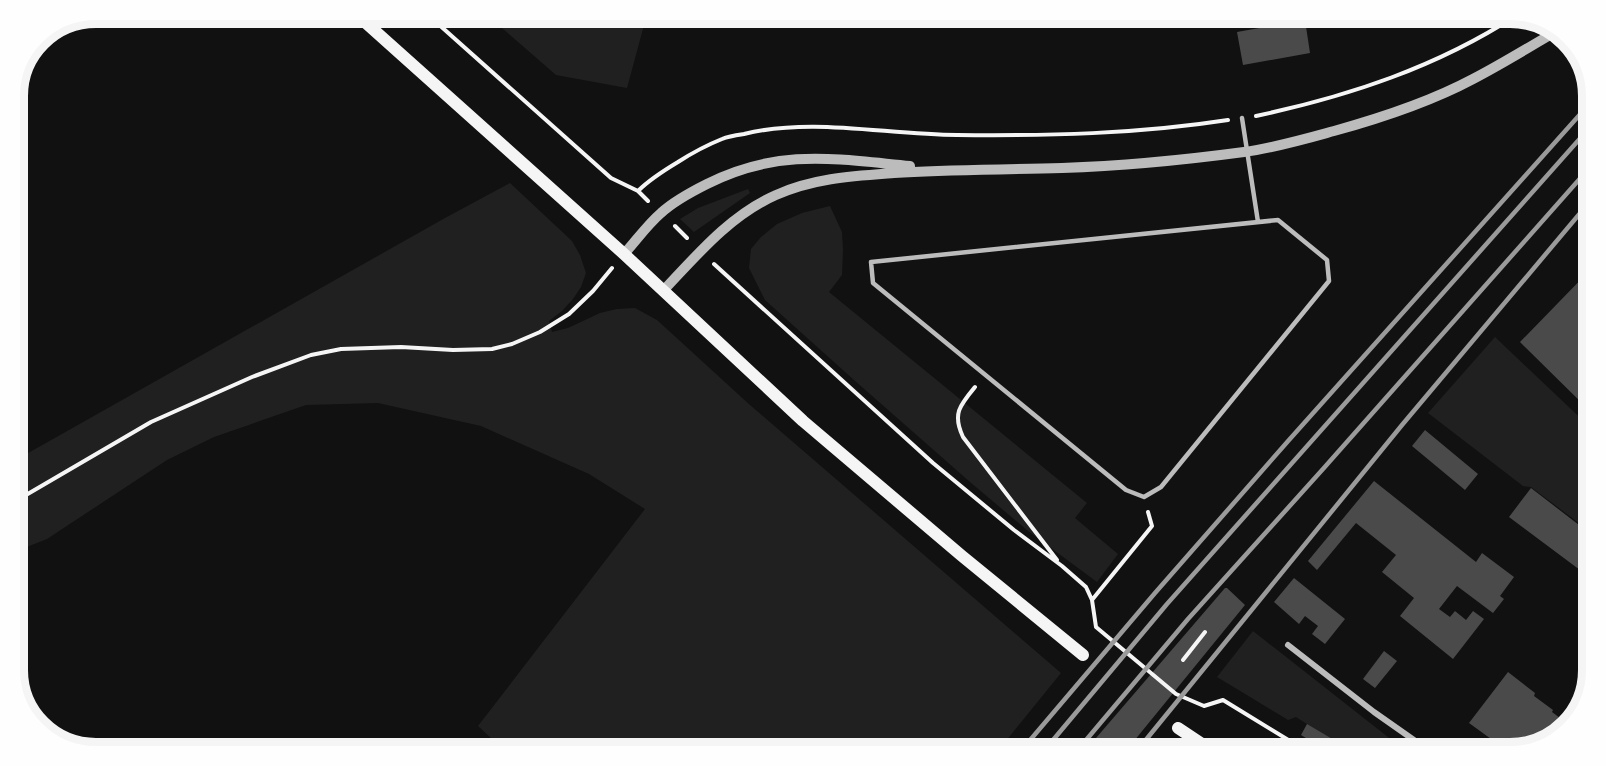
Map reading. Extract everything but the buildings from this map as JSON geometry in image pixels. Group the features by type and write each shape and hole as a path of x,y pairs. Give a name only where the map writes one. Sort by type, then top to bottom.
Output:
{"main road":[{"path":"367,24 624,254 803,421 1083,655"},
{"path":"1178,728 1198,742"}],"street":[{"path":"663,291 723,230 747,212 775,195 806,185 838,177 943,170 1063,168 1155,163 1247,152 1308,138 1420,103 1472,80 1549,35"},
{"path":"624,254 661,213 678,199 720,177 744,168 769,162 820,158 943,170"},
{"path":"1288,645 1416,742"}],"lane":[{"path":"1242,118 1258,222"},
{"path":"1278,220 1327,260 1329,281 1161,487 1144,497 1126,490 873,283 871,262 1258,222 1278,220"}],"path":[{"path":"438,24 611,178 638,191 760,307 933,463 1086,587 1092,600 1096,627 1176,694 1204,706 1223,700 1290,742"},
{"path":"638,191 652,177 697,150 724,138 763,129 806,126 942,135 1033,136 1169,128 1242,118 1300,106 1409,72 1503,24"},
{"path":"24,496 151,422 252,377 311,355 341,349 401,347 453,350 492,349 512,344 540,332 569,314 593,291 624,254"},
{"path":"985,375 963,402 958,413 958,425 963,437 1062,566"},
{"path":"1092,600 1152,526 1144,497"},
{"path":"1183,660 1205,632"}],"shaded area":[{"path":"497,24 644,24 627,88 556,75"},
{"path":"510,183 572,241 586,273 573,299 549,321 552,332 568,328 600,313 617,309 635,308 657,320 750,405 1061,673 1005,742 495,742 478,726 645,509 589,474 481,426 378,403 306,405 214,437 167,460 47,539 24,548 24,455"},
{"path":"748,189 750,193 694,232 680,219 698,208"},
{"path":"830,206 842,232 843,250 842,275 829,292 1087,503 1075,518 1118,554 1097,582 1028,531 970,482 765,300 749,268 751,249 777,224 802,213"},
{"path":"1495,337 1582,420 1582,525 1531,487 1523,486 1428,413"},
{"path":"1253,631 1394,742 1335,742 1296,717 1288,720 1217,677"}],"railway":[{"path":"1028,742 1289,440 1582,112"},
{"path":"1051,742 1167,604 1582,136"},
{"path":"1084,742 1188,619 1582,176"},
{"path":"1144,742 1402,425 1582,211"}]}
